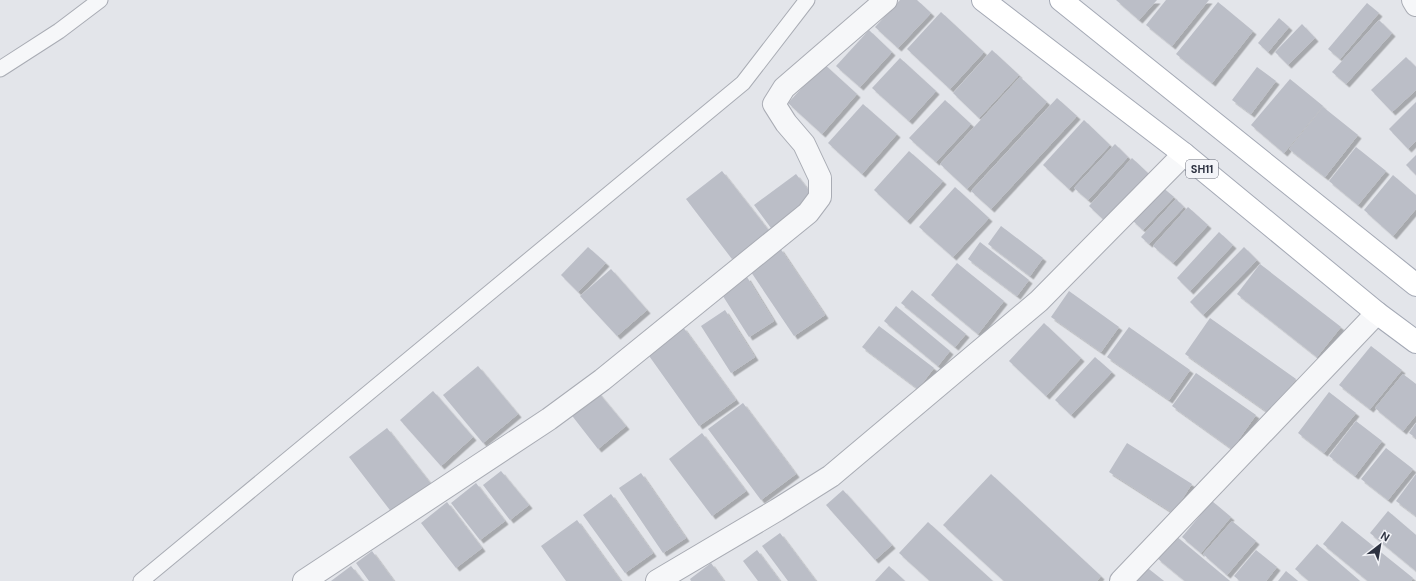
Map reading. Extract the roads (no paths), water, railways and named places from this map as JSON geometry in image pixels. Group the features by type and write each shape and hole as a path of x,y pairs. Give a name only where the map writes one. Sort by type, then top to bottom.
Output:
{"main road":[{"name":"SH11","path":"983,0 1184,154 1377,313 1416,342"},
{"path":"1061,0 1416,284"}],"street":[{"path":"304,581 549,419 602,380 808,213 820,197 820,178 804,144 786,123 774,104 784,88 886,0"},
{"path":"1413,0 1416,5"},
{"path":"657,581 778,510 830,476 1039,302 1184,154"},
{"path":"1121,581 1377,313"}],"lane":[{"path":"0,69 59,31 100,0"},
{"path":"141,581 743,83 807,0"}]}
